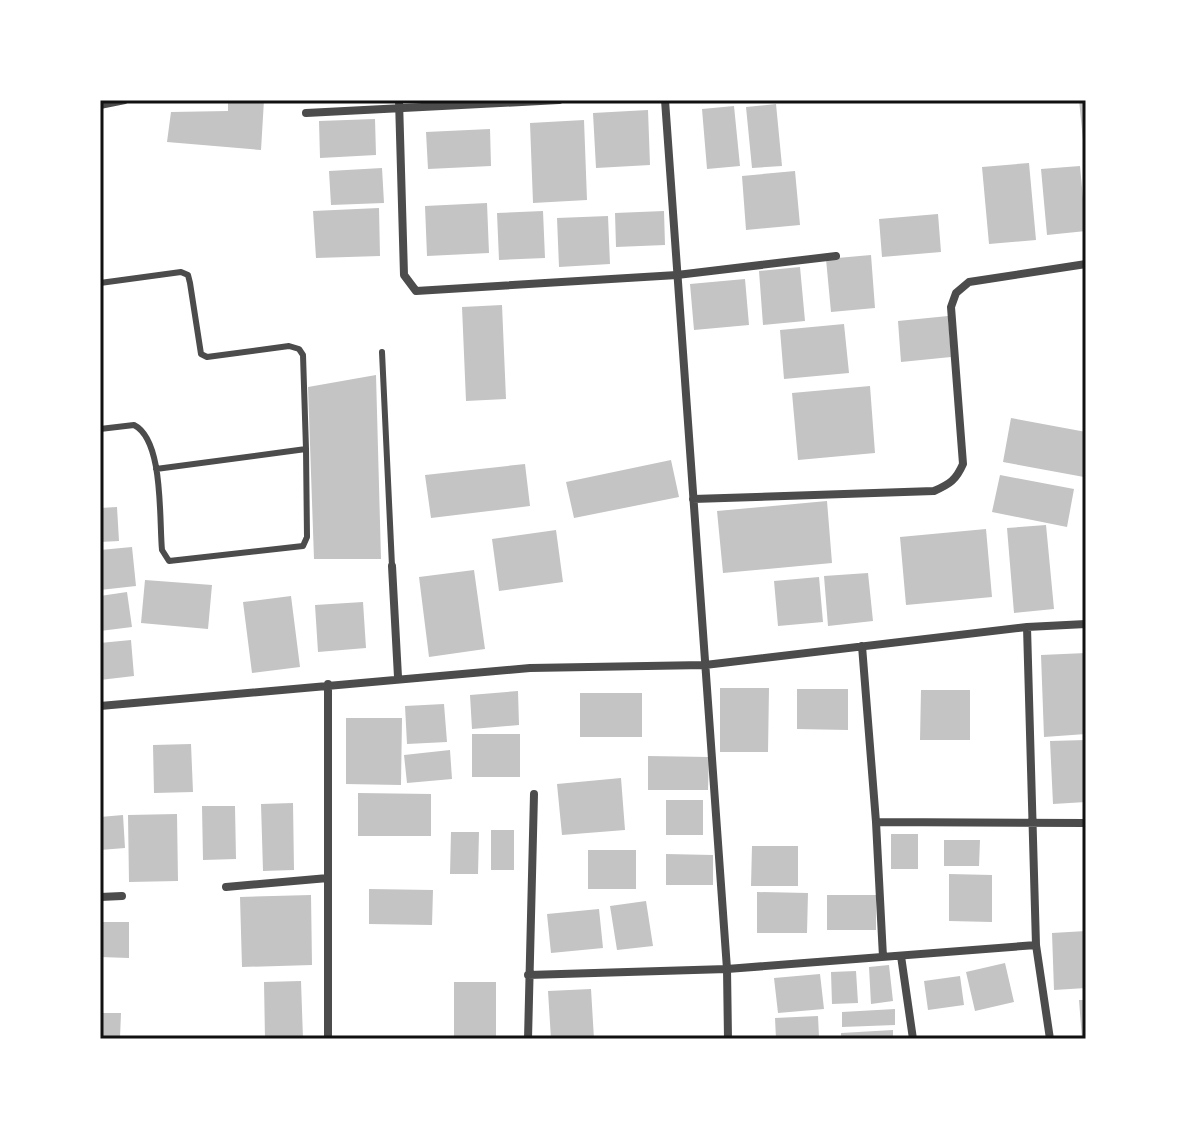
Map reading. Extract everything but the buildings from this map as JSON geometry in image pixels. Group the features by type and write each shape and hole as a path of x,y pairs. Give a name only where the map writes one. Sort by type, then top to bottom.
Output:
{"street":[{"path":"306,113 399,104 559,100"},
{"path":"665,100 727,969 728,1039"},
{"path":"399,104 404,275 416,291 677,275 836,256"},
{"path":"693,499 934,491 956,480 963,464 951,307 956,293 969,282 1086,264"},
{"path":"392,566 398,677"},
{"path":"100,706 398,677 530,668 705,665 1027,627 1086,624"},
{"path":"1027,627 1036,945 1050,1039"},
{"path":"862,646 883,957"},
{"path":"328,684 328,1039"},
{"path":"528,1039 534,794"},
{"path":"876,822 1086,823"},
{"path":"226,887 328,878"},
{"path":"100,897 122,896"},
{"path":"528,975 727,969 1036,945"},
{"path":"901,956 913,1039"}],"lane":[{"path":"100,106 125,101"},
{"path":"100,283 181,272 188,275 199,349 207,357 289,346 299,349 304,363 307,537 297,549 169,561 162,550 153,445 142,429 134,425 100,429"},
{"path":"382,352 392,566"},
{"path":"156,469 306,449"}]}
